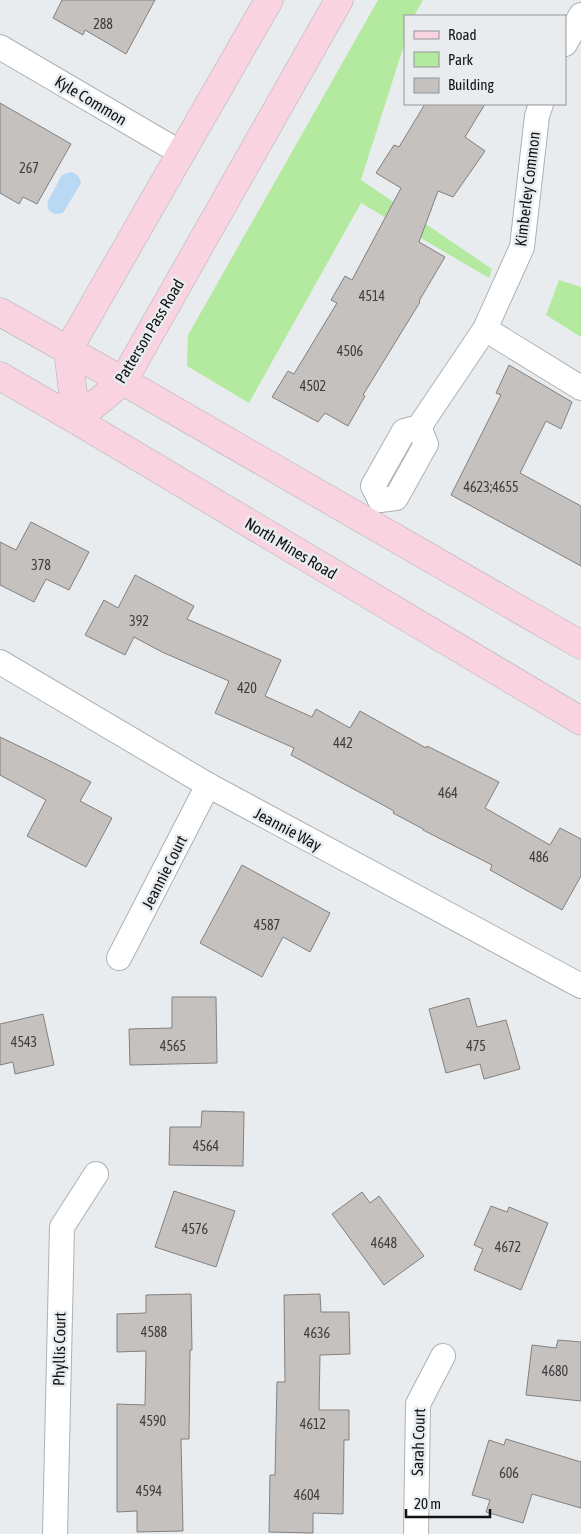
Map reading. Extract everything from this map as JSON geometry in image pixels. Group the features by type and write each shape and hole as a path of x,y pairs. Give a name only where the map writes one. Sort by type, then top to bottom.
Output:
{"main road":[{"path":"76,420 68,350 269,0"},
{"name":"Patterson Pass Road","path":"76,420 123,381 339,0"},
{"path":"0,312 123,381 374,512 581,645"},
{"name":"North Mines Road","path":"0,376 581,721"}],"street":[{"path":"566,42 581,16"},
{"name":"Kyle Common","path":"0,47 181,153"},
{"name":"Kimberley Common","path":"374,512 373,486 404,431 419,427 485,330 522,247 537,116 541,105"},
{"path":"485,330 581,388"},
{"name":"Jeannie Way","path":"0,662 208,786 581,986"},
{"name":"Jeannie Court","path":"120,958 208,786"},
{"name":"Phyllis Court","path":"55,1534 62,1228 96,1174"},
{"name":"Sarah Court","path":"416,1534 418,1404 443,1356"}],"green space":[{"path":"378,0 423,0 415,15 404,15 404,45 361,180 492,269 489,278 361,203 249,403 187,366 188,335"},
{"path":"559,280 581,287 581,337 546,315"}],"water":[{"path":"70,172 77,175 81,183 63,213 51,212 47,205 48,201 62,175"}],"building":[{"path":"62,0 155,0 126,54 85,30 83,35 53,18"},
{"path":"0,103 71,144 37,204 23,197 19,204 0,193"},
{"path":"424,105 484,105 465,137 485,151 453,197 438,191 419,242 445,257 363,395 365,396 348,426 325,413 318,422 272,397 288,371 294,374 337,303 331,300 345,276 352,280 401,188 376,173 394,145 399,147"},
{"path":"509,365 572,402 561,429 546,421 520,473 581,506 581,566 451,495 501,395 496,393"},
{"path":"31,522 89,552 69,590 46,579 34,602 0,585 0,542 16,550"},
{"path":"135,575 194,606 187,619 281,660 265,696 312,717 316,709 350,728 360,711 426,748 427,746 499,782 485,808 550,845 560,828 581,839 581,876 562,910 490,870 492,865 423,830 393,813 394,811 291,755 294,748 215,713 229,681 162,652 134,637 125,655 85,635 104,600 118,608"},
{"path":"0,737 91,782 80,801 112,818 86,867 27,836 46,800 0,775"},
{"path":"242,865 330,913 310,952 283,937 262,977 200,943"},
{"path":"172,997 216,997 217,1063 130,1065 129,1029 172,1028"},
{"path":"469,998 477,1027 506,1020 520,1069 484,1079 480,1064 446,1073 429,1009"},
{"path":"43,1014 54,1065 15,1074 13,1062 0,1065 0,1024"},
{"path":"202,1111 244,1112 243,1166 169,1165 170,1127 201,1127"},
{"path":"174,1191 235,1211 216,1267 155,1247"},
{"path":"362,1192 370,1203 379,1196 424,1256 384,1285 332,1214"},
{"path":"491,1206 507,1212 509,1207 548,1223 521,1290 474,1270 483,1249 474,1245"},
{"path":"191,1294 192,1350 190,1350 189,1439 181,1439 183,1531 137,1532 137,1511 117,1512 117,1404 145,1405 146,1351 117,1352 117,1314 146,1313 146,1295"},
{"path":"320,1294 321,1312 349,1312 350,1354 320,1355 319,1410 349,1410 349,1440 344,1440 343,1514 313,1513 313,1533 269,1532 270,1475 275,1475 277,1382 285,1382 284,1295"},
{"path":"558,1340 581,1342 581,1401 526,1395 532,1345 556,1348"},
{"path":"506,1439 581,1462 581,1508 532,1494 523,1523 486,1512 490,1500 472,1495 489,1440 504,1445"}]}
